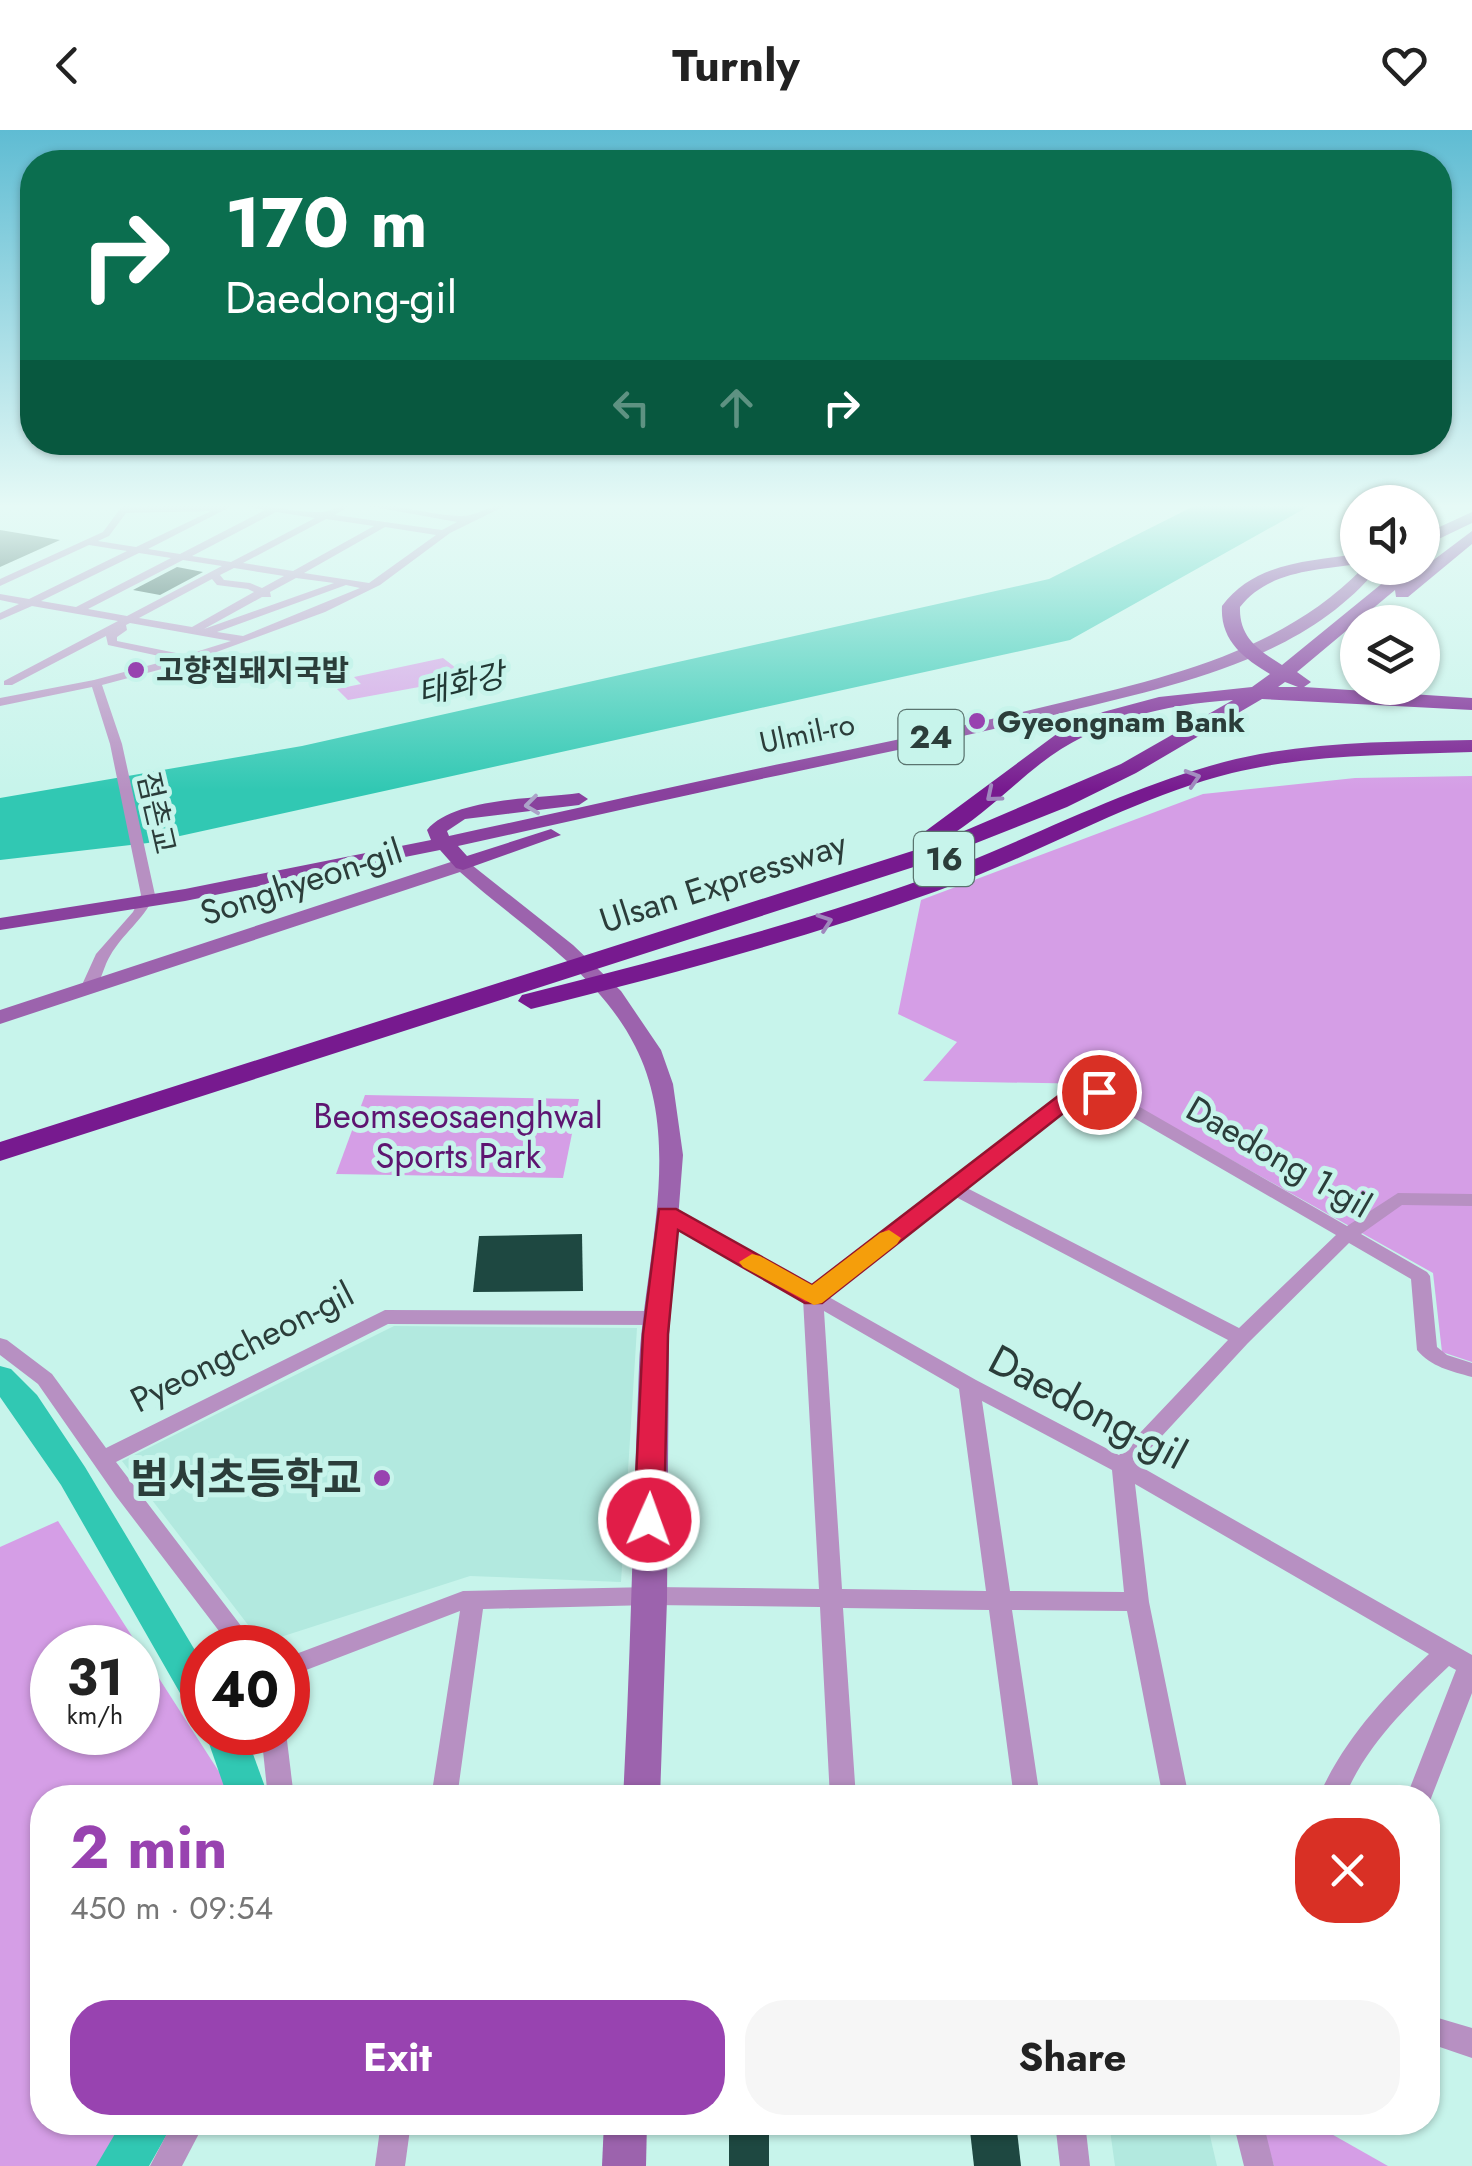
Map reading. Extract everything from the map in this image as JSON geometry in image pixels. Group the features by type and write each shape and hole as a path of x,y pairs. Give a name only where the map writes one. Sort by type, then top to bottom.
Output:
{"highway":[{"path":"1235,600 1229,621 1240,642 1271,666 1314,688 1372,707 1472,728"},
{"name":"Ulsan Expressway","path":"0,1152 955,844 1059,801 1151,756 1273,685 1373,600"},
{"name":"Ulsan Expressway","path":"0,1164 868,887 1078,805 1156,768 1238,723 1340,649"},
{"path":"694,931 711,919 878,861 932,837 983,804 1040,753 1069,734 1122,714 1189,700 1278,695 1472,704"},
{"path":"494,1007 540,1000 800,931 965,873 1159,789 1230,766 1334,750 1472,746"}],"main road":[{"name":"Ulmil-ro","path":"0,924 221,890 1018,719 1186,674 1256,650 1337,600"},
{"path":"689,789 662,805 463,864 438,836 438,830 448,819 460,814 732,780"}],"street":[{"path":"18,600 243,640"},
{"path":"0,617 34,600"},
{"path":"76,610 96,600"},
{"path":"4,682 170,600"},
{"path":"196,632 249,600"},
{"path":"282,600 308,615"},
{"path":"196,632 297,600"},
{"path":"0,702 97,685 188,659 340,600"},
{"path":"131,621 112,636 112,643 188,659"},
{"path":"4,682 62,691"},
{"name":"점촌교","path":"88,988 103,954 140,914 148,895 118,756 97,685"},
{"path":"463,864 558,944 626,1011 649,1050 666,1096 672,1144 656,1318 642,1785"},
{"name":"Songhyeon-gil","path":"88,988 463,864"},
{"path":"0,1016 88,988"},
{"name":"Daedong 1-gil","path":"814,1297 1077,1092 1091,1088 1420,1276 1427,1350 1440,1360 1472,1370"},
{"path":"954,1188 1240,1338"},
{"path":"1173,1785 1137,1602 1122,1466 1240,1338 1348,1234 1398,1199 1472,1200"},
{"name":"Daedong-gil","path":"668,1214 969,1385 1122,1466 1471,1666"},
{"path":"814,1297 841,1785"},
{"name":"Pyeongcheon-gil","path":"104,1458 385,1316 656,1318"},
{"path":"4,1349 45,1379 229,1625"},
{"path":"969,1385 1025,1785"},
{"path":"310,1659 463,1600 650,1596 1137,1602"},
{"path":"446,1785 473,1600"},
{"path":"1336,1785 1381,1716 1447,1653"},
{"path":"1424,1785 1471,1666"},
{"path":"276,1755 280,1785"},
{"path":"1440,2034 1470,2047"},
{"path":"164,2166 182,2135"},
{"path":"390,2166 394,2135"},
{"path":"624,2166 625,2135"},
{"path":"1071,2135 1075,2166"},
{"path":"1251,2135 1259,2166"}],"shaded area":[{"path":"955,600 1141,600 1070,640 148,843 0,860 0,798 302,746"},
{"name":"범서초등학교","path":"394,1326 637,1328 621,1582 470,1576 310,1628 248,1625 122,1461"},
{"path":"1111,2135 1210,2135 1217,2166 1115,2166"}],"green space":[{"path":"443,658 456,668 431,674 441,683 348,700 337,689 361,684 354,677"},
{"path":"1472,776 1472,1362 1442,1352 1433,1273 1096,1084 923,1081 957,1042 898,1014 921,900 1203,794 1355,778"},
{"name":"Beomseosaenghwal Sports Park","path":"365,1095 579,1099 563,1178 336,1174"},
{"path":"58,1521 125,1625 30,1625 30,1755 160,1755 160,1680 180,1711 180,1755 208,1755 224,1785 30,1785 30,2135 129,2135 106,2166 0,2166 0,1547"},
{"path":"1265,2135 1333,2135 1388,2166 1274,2166"}],"building":[{"path":"582,1234 583,1291 473,1292 479,1236"},
{"path":"729,2135 769,2135 769,2166 729,2166"},
{"path":"970,2135 1017,2135 1021,2166 974,2166"}],"waterway":[{"path":"0,1377 25,1403 73,1476 180,1658"},
{"path":"233,1755 244,1785"},
{"path":"120,2166 142,2135"}],"slow traffic":[{"path":"752,1262 814,1297 889,1238"}],"place":[{"name":"고향집돼지국밥","path":"136,670"},
{"name":"Gyeongnam Bank","path":"977,721"},
{"name":"범서초등학교","path":"382,1478"}],"route":[{"path":"649,1520 656,1334 668,1214 814,1297 1077,1092 1091,1088 1099,1092"}],"water label":[{"name":"태화강","path":"461,684"}]}
